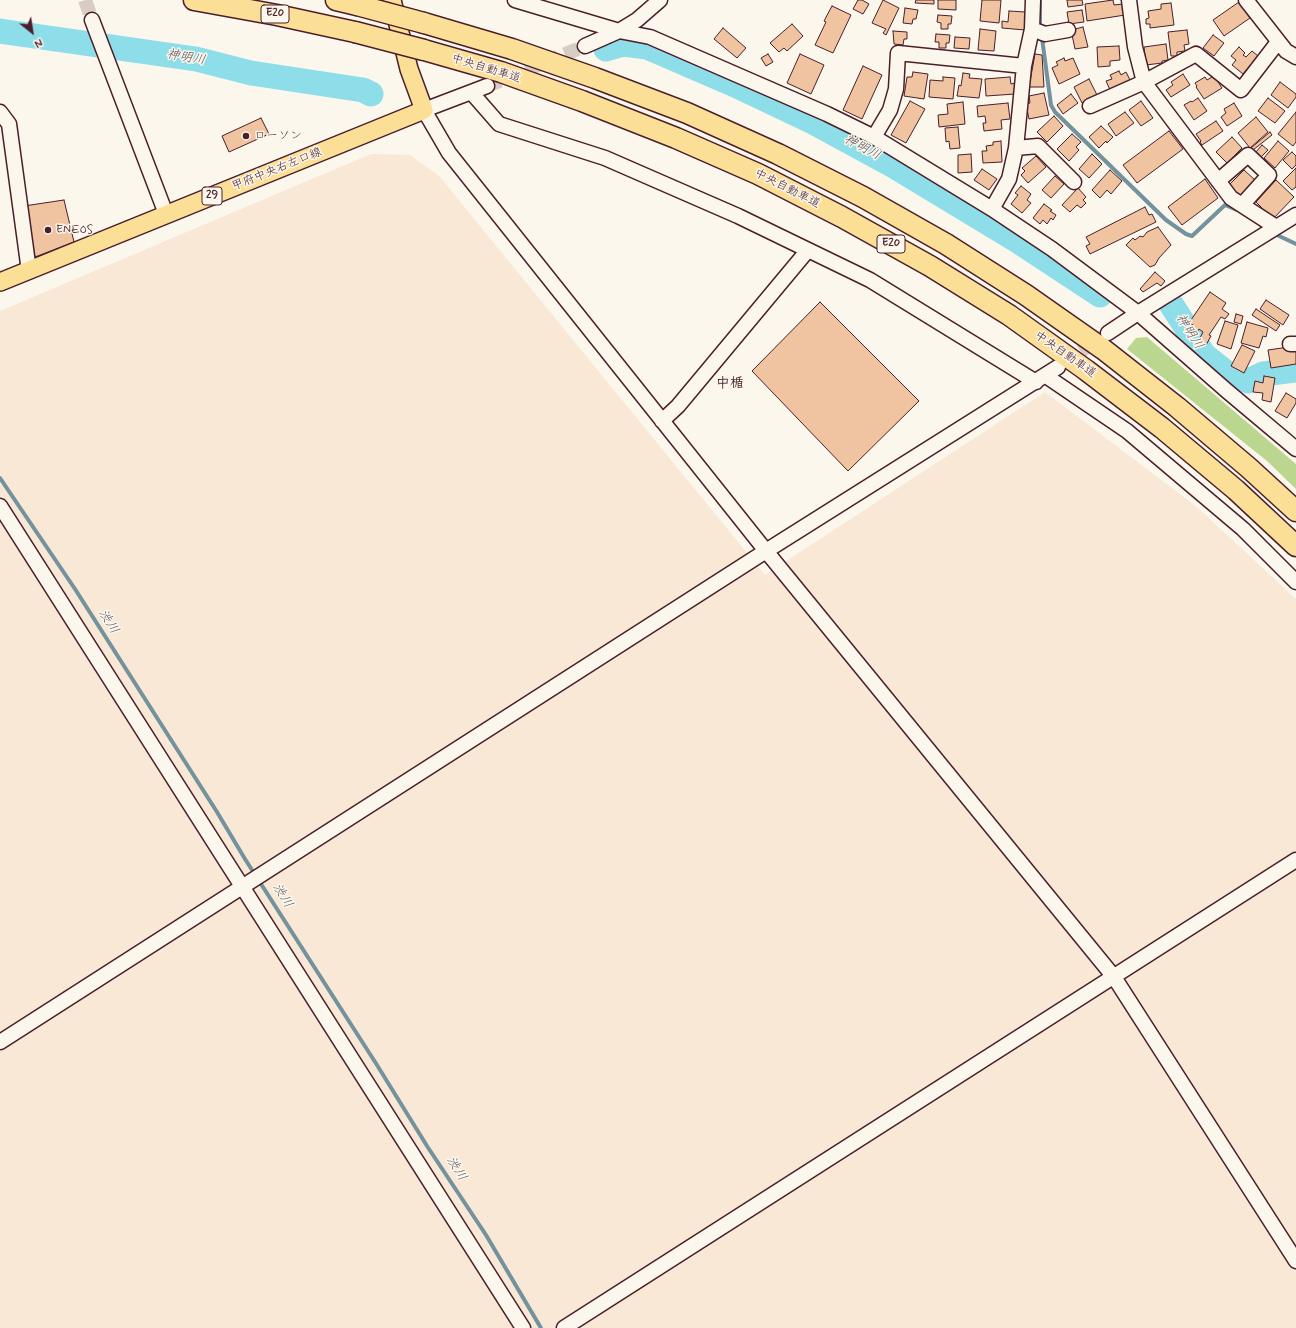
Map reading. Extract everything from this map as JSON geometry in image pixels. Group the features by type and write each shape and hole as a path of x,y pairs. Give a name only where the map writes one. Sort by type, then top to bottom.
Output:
{"highway":[{"name":"中央自動車道","path":"194,0 277,15 355,32 501,72 582,100 676,138 758,174 842,217 930,266 1016,320 1086,370 1156,423 1236,490 1296,546"},
{"name":"E20","path":"336,0 424,23 512,49 595,78 687,114 778,154 863,197 946,244 1026,295 1103,349 1177,407 1249,468 1296,511"}],"main road":[{"path":"392,0 409,69 424,110"},
{"name":"甲府中央右左口線","path":"0,282 424,110"}],"street":[{"path":"515,0 619,31 650,37 827,114 874,137 992,209 1052,249 1138,313 1296,449"},
{"path":"585,46 619,31 637,20 660,0"},
{"path":"992,209 1009,179 1016,148 1024,66 1032,29 1032,0"},
{"path":"1129,0 1134,47 1144,82 1232,198 1276,227"},
{"path":"1246,0 1278,42 1286,51 1296,57"},
{"path":"92,20 166,214"},
{"path":"1032,29 1045,34 1068,30"},
{"path":"1090,106 1144,82 1196,54 1241,90 1278,42"},
{"path":"874,137 890,110 896,89 898,53 1024,66"},
{"path":"487,86 424,110 449,153 662,422 1114,977 1296,1261"},
{"path":"471,92 499,124 605,158 738,216 870,280 1041,379 1127,431 1243,529 1296,582"},
{"path":"0,112 9,124 29,271"},
{"path":"1016,148 1038,146 1074,182"},
{"path":"1218,181 1248,155 1269,175 1242,205"},
{"path":"1108,333 1296,215"},
{"path":"662,422 678,406 808,250"},
{"path":"0,1042 766,550 1058,367"},
{"path":"0,506 246,885 523,1328"},
{"path":"564,1328 1296,860"}],"shaded area":[{"path":"371,154 410,155 439,176 765,575 1045,392 1197,507 1296,599 1296,1328 0,1328 0,311"}],"green space":[{"path":"1147,337 1296,464 1296,489 1267,461 1127,349 1136,338"}],"building":[{"path":"858,0 862,0 869,4 863,14 853,9"},
{"path":"883,0 899,8 886,35 883,33 886,29 872,23"},
{"path":"916,0 934,0 934,4 915,3"},
{"path":"938,0 956,0 956,10 938,9"},
{"path":"982,0 1001,0 999,23 980,21"},
{"path":"1067,0 1082,0 1083,5 1068,7"},
{"path":"1113,0 1114,5 1123,4 1125,15 1087,21 1085,4"},
{"path":"1239,2 1250,18 1224,36 1213,20"},
{"path":"1171,3 1174,25 1150,28 1150,24 1146,24 1146,19 1149,18 1148,11 1161,9 1161,4"},
{"path":"832,6 851,15 833,53 815,45 826,22 824,21"},
{"path":"905,8 918,10 916,19 913,19 912,24 903,23"},
{"path":"1082,10 1084,22 1069,24 1067,12"},
{"path":"1009,11 1025,12 1025,30 1002,28 1002,21 1008,22"},
{"path":"938,15 952,16 951,24 948,24 948,29 941,29 941,23 937,22"},
{"path":"792,24 803,36 787,51 784,48 779,52 770,43"},
{"path":"1083,27 1088,47 1075,49 1071,30"},
{"path":"723,28 746,48 737,58 714,39"},
{"path":"980,29 996,31 994,51 978,50"},
{"path":"1187,30 1189,44 1184,45 1185,51 1177,52 1177,56 1171,56 1168,32"},
{"path":"893,31 907,32 907,39 904,39 903,45 894,44"},
{"path":"936,34 950,35 949,43 946,43 946,48 939,48 939,42 935,42"},
{"path":"1213,35 1224,43 1214,56 1203,48"},
{"path":"955,37 970,38 969,49 954,48"},
{"path":"1166,44 1168,60 1162,61 1162,63 1146,65 1144,47"},
{"path":"1119,46 1120,60 1110,61 1110,66 1098,67 1097,47"},
{"path":"1239,47 1245,53 1243,55 1246,57 1252,51 1258,56 1243,74 1232,65 1236,60 1231,56"},
{"path":"768,54 773,62 766,66 761,58"},
{"path":"800,54 824,65 811,94 787,83"},
{"path":"1035,54 1042,55 1044,87 1029,87"},
{"path":"1064,58 1065,61 1073,58 1080,74 1059,84 1052,68 1058,65 1056,62"},
{"path":"863,66 882,75 862,119 843,110"},
{"path":"1119,71 1121,75 1126,72 1131,82 1111,92 1106,81 1112,79 1110,75"},
{"path":"913,72 928,74 924,99 904,96 907,77 912,77"},
{"path":"963,73 970,74 969,78 982,79 979,98 957,96 959,85 961,86"},
{"path":"1183,74 1190,85 1171,97 1166,90 1173,85 1171,82"},
{"path":"1214,76 1222,88 1204,99 1195,83 1205,77 1207,80"},
{"path":"943,77 955,78 953,99 929,97 930,80 943,81"},
{"path":"1010,77 1011,84 1015,83 1015,94 986,96 985,79"},
{"path":"1089,79 1097,95 1082,103 1074,87"},
{"path":"1280,82 1296,94 1296,97 1288,108 1271,95"},
{"path":"1044,93 1049,115 1029,119 1026,104 1030,103 1029,96"},
{"path":"1071,94 1078,103 1063,114 1057,105"},
{"path":"1198,98 1207,111 1194,120 1184,105"},
{"path":"1268,98 1285,111 1275,123 1258,111"},
{"path":"910,101 925,109 906,143 891,135"},
{"path":"1141,101 1153,118 1141,126 1129,110"},
{"path":"963,102 965,124 939,127 938,115 948,114 947,104"},
{"path":"1008,103 1010,119 1001,120 1002,129 984,131 983,123 986,123 985,116 978,117 977,106"},
{"path":"1234,103 1242,116 1227,126 1221,117 1226,113 1224,109"},
{"path":"1125,112 1134,123 1116,136 1108,124"},
{"path":"1296,112 1296,142 1293,146 1278,134"},
{"path":"1054,116 1063,126 1047,142 1037,132"},
{"path":"1256,117 1268,132 1250,148 1238,133"},
{"path":"261,118 269,134 229,152 222,136"},
{"path":"1216,121 1223,131 1202,145 1196,134"},
{"path":"1101,126 1113,137 1099,148 1089,137"},
{"path":"958,127 960,148 950,149 949,141 946,142 945,128"},
{"path":"1169,131 1183,149 1137,183 1123,165"},
{"path":"1270,132 1272,135 1253,150 1251,148"},
{"path":"1072,134 1081,142 1076,147 1079,150 1069,161 1057,149"},
{"path":"1232,137 1242,148 1227,163 1216,152"},
{"path":"1001,141 1002,162 983,163 982,151 987,151 986,146 993,145 993,142"},
{"path":"1278,141 1289,151 1275,168 1264,158"},
{"path":"1262,145 1268,150 1261,157 1256,152"},
{"path":"1292,152 1296,156 1296,165 1292,169 1283,160"},
{"path":"971,154 972,172 958,173 958,155"},
{"path":"1092,154 1102,164 1089,178 1079,169"},
{"path":"1036,156 1046,167 1028,183 1021,175 1025,171 1022,168"},
{"path":"1296,168 1296,187 1292,190 1283,181"},
{"path":"982,169 997,179 989,190 974,180"},
{"path":"1110,170 1122,181 1111,194 1107,190 1100,198 1092,190"},
{"path":"1244,170 1255,180 1240,196 1229,185"},
{"path":"1055,176 1064,184 1051,198 1042,190"},
{"path":"1205,179 1218,198 1182,225 1168,207"},
{"path":"1276,180 1294,197 1273,219 1256,202"},
{"path":"1021,186 1031,194 1027,200 1031,203 1022,213 1011,204 1018,195 1015,193"},
{"path":"1078,188 1086,197 1083,200 1086,203 1081,208 1077,205 1070,212 1062,205"},
{"path":"64,200 74,242 35,257 24,206"},
{"path":"1044,204 1056,215 1053,220 1051,218 1047,224 1043,220 1040,224 1033,218"},
{"path":"1145,207 1149,215 1152,214 1156,222 1090,254 1086,246 1090,244 1086,237"},
{"path":"1158,227 1171,245 1159,258 1155,265 1150,267 1126,245 1133,238 1135,240 1140,236 1143,237 1147,232"},
{"path":"1155,272 1165,281 1161,286 1157,283 1143,292 1140,289"},
{"path":"1210,292 1226,303 1222,309 1229,314 1225,319 1221,317 1209,335 1211,336 1206,345 1199,340 1203,332 1199,329 1197,332 1191,328 1193,325 1189,323"},
{"path":"1266,300 1289,315 1283,325 1260,309"},
{"path":"820,302 919,401 848,471 752,371"},
{"path":"1256,309 1280,325 1276,331 1252,315"},
{"path":"1236,314 1243,316 1241,324 1234,322"},
{"path":"1225,321 1238,325 1231,349 1217,344"},
{"path":"1247,322 1268,328 1266,337 1263,336 1259,348 1241,343"},
{"path":"1242,345 1255,351 1244,373 1231,366"},
{"path":"1296,346 1296,364 1271,368 1268,350"},
{"path":"1264,376 1275,378 1271,402 1262,400 1263,393 1253,392 1255,381 1263,383"},
{"path":"1286,393 1296,399 1296,403 1287,418 1275,411"}],"waterway":[{"path":"1040,0 1040,25"},
{"name":"神明川","path":"0,31 196,59 251,73 363,90 371,94"},
{"path":"1042,38 1051,105 1055,112 1166,220 1186,234 1192,236 1225,205 1237,210"},
{"name":"神明川","path":"606,49 623,44 647,47 735,85 813,122 894,166 1018,241 1100,295"},
{"path":"1277,235 1296,244"},
{"name":"神明川","path":"1171,304 1204,355 1228,374 1248,381 1263,374 1296,370"},
{"name":"渋川","path":"0,478 75,589 217,812 245,859 427,1146 486,1235 541,1328"}],"tunnel":[{"path":"85,0 92,20"},
{"path":"487,86 585,46"},
{"path":"1063,363 1101,338"}],"place":[{"name":"ローソン","path":"246,136"},
{"name":"ENEOS","path":"48,230"}],"district":[{"name":"中楯","path":"730,384"}]}
